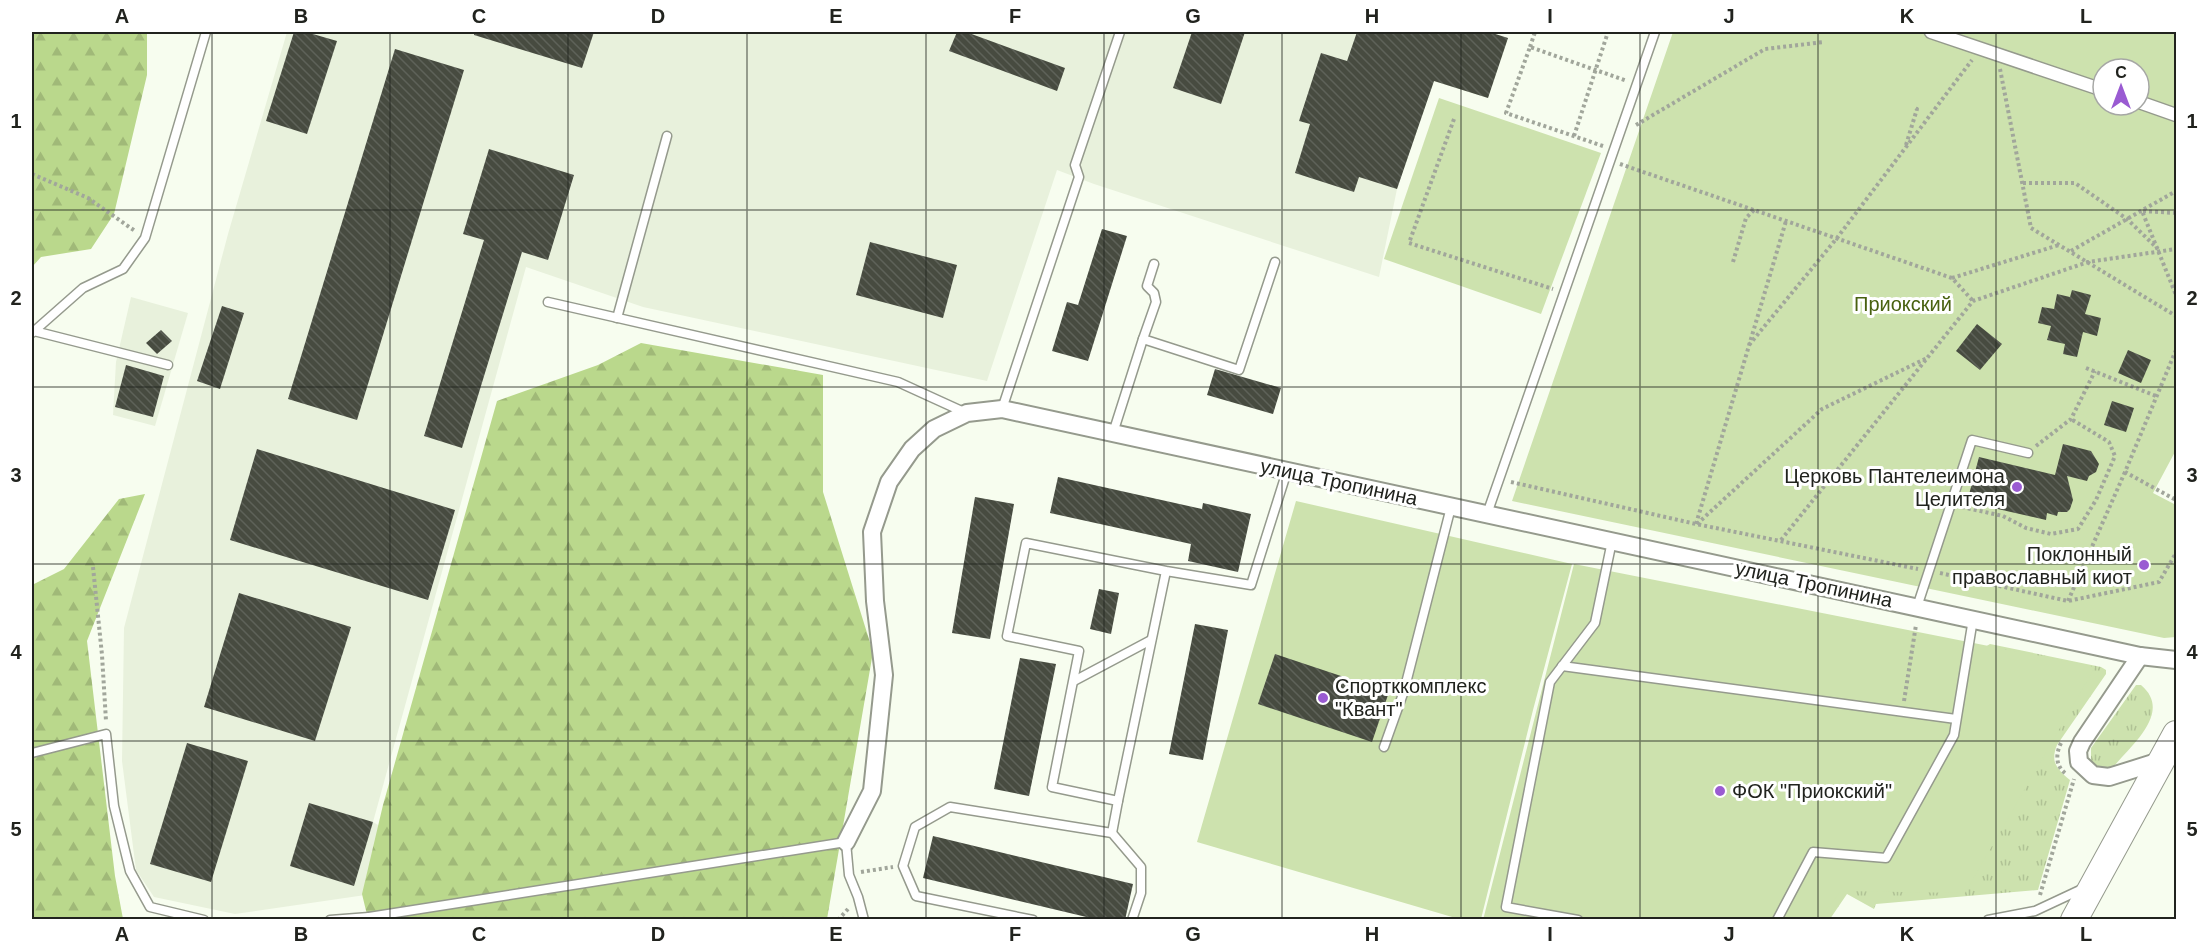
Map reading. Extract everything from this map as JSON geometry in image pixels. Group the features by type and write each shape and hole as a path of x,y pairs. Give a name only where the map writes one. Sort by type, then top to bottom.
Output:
{"main road":[{"path":"2074,920 2176,734"}],"street":[{"path":"1931,32 2091,86"},
{"path":"2151,106 2176,115"},
{"name":"улица Тропинина","path":"846,842 872,791 884,675 875,601 872,532 889,482 912,449 934,429 967,413 1002,409 2140,656 2176,660"},
{"path":"2140,656 2082,742 2078,751 2079,762 2093,776 2109,777 2163,760"}],"lane":[{"path":"33,332 83,288 123,269 145,238 206,32"},
{"path":"1002,409 1079,177 1076,165 1120,32"},
{"path":"1487,514 1655,32"},
{"path":"617,318 667,136"},
{"path":"1143,339 1239,370 1275,262"},
{"path":"1113,434 1156,302 1154,293 1147,286 1154,264"},
{"path":"548,302 898,382 967,413"},
{"path":"33,332 168,365"},
{"path":"1917,607 1972,440 2028,453"},
{"path":"1118,801 1052,787 1080,651 1007,636 1026,543 1166,571 1251,585 1287,471"},
{"path":"1384,747 1404,691 1451,507"},
{"path":"1578,920 1506,907 1550,682 1595,623 1612,541"},
{"path":"1112,833 1166,571"},
{"path":"1777,920 1813,852 1886,858 1954,735 1972,619"},
{"path":"1074,681 1151,640"},
{"path":"1562,666 1956,719"},
{"path":"32,753 106,734 114,806 130,871 150,907 204,920"},
{"path":"1033,920 916,896 903,866 915,827 950,807 1112,833 1141,867 1141,893 1132,920"},
{"path":"330,920 366,918 846,842 849,875 864,920"},
{"path":"1988,920 2035,911 2096,882"}],"path":[{"path":"1535,32 1506,113 1614,149"},
{"path":"1574,136 1608,32"},
{"path":"1619,135 1765,49 1824,42"},
{"path":"1530,47 1636,84"},
{"path":"1749,345 1837,238 1981,48"},
{"path":"1997,54 2031,228 2176,316"},
{"path":"1905,148 1917,109 1914,108"},
{"path":"1454,119 1409,243 1565,292"},
{"path":"1611,161 1952,278 1973,301"},
{"path":"32,174 88,198 145,238"},
{"path":"2022,183 2075,183 2127,219 2158,250"},
{"path":"2070,251 2176,191"},
{"path":"1733,262 1746,218 1754,210"},
{"path":"2142,211 2176,213"},
{"path":"2142,211 2176,295"},
{"path":"1696,524 1786,221"},
{"path":"1952,278 2060,245"},
{"path":"1781,540 1973,301 2088,262 2176,249"},
{"path":"2068,601 2176,350"},
{"path":"1696,524 1822,409 1929,357"},
{"path":"2086,368 2156,396"},
{"path":"2028,453 2071,419 2096,371"},
{"path":"1952,505 2003,516 2026,528 2051,534 2078,529 2096,500 2115,456 2109,442 2071,419"},
{"path":"2125,472 2176,500"},
{"path":"1499,479 1696,524 2068,601 2159,582 2176,553"},
{"path":"93,567 102,655 106,734"},
{"path":"1902,712 1917,607"},
{"path":"1916,625 1926,627"},
{"path":"2035,911 2075,780 2062,771 2056,752 2067,735"},
{"path":"849,875 903,866"}],"shaded area":[{"path":"287,32 1489,32 1508,38 1488,98 1434,81 1397,189 1379,277 1057,170 987,381 643,307 526,267 373,822 400,838 386,892 235,914 154,897 136,870 122,761 124,628 228,234"},
{"path":"131,297 188,313 155,426 113,415 116,362"}],"green space":[{"path":"32,32 147,32 147,75 114,214 91,249 41,257 32,267"},
{"name":"Приокский","path":"1673,32 2176,32 2176,450 2153,493 2176,505 2176,637 2164,638 1512,501"},
{"path":"1439,98 1601,153 1541,314 1384,259"},
{"path":"641,343 823,375 823,492 873,652 827,919 368,919 362,894 383,805 497,401 598,365"},
{"path":"145,494 87,641 115,876 123,919 32,920 32,585 64,569 119,499"},
{"path":"1296,501 1572,564 1481,919 1459,919 1197,842"},
{"path":"1574,564 2095,667 1965,893 1841,891 1819,919 1483,920"},
{"path":"1990,644 2101,667 2106,670 2106,674 2055,751 2056,765 2070,780 2038,890 1876,904 1874,909 1847,894 1830,919 1784,920 1985,647"},
{"path":"2136,685 2141,685 2150,695 2153,705 2147,726 2112,768 2103,770 2097,768 2091,764 2091,748"}],"building":[{"path":"294,32 306,32 337,41 307,134 266,121"},
{"path":"474,32 594,32 582,68 474,35"},
{"path":"957,32 966,32 1065,68 1057,91 949,51"},
{"path":"1192,32 1245,32 1221,104 1173,88"},
{"path":"1357,32 1489,32 1508,38 1488,98 1434,81 1397,189 1359,177 1354,192 1295,173 1310,124 1299,121 1321,53 1347,61"},
{"path":"395,49 464,70 357,420 288,399"},
{"path":"489,149 574,175 548,260 522,252 462,448 424,436 484,240 463,234"},
{"path":"1102,229 1127,236 1088,361 1052,351 1067,302 1078,305"},
{"path":"870,242 957,265 943,318 856,295"},
{"path":"2072,290 2091,295 2085,314 2101,318 2097,336 2083,332 2077,357 2063,354 2065,344 2047,340 2051,326 2038,323 2042,307 2054,309 2057,294 2070,297"},
{"path":"222,306 244,313 220,389 197,381"},
{"path":"1977,324 2002,344 1980,370 1956,351"},
{"path":"161,330 172,341 157,354 146,343"},
{"path":"2128,350 2151,360 2141,383 2118,373"},
{"path":"126,365 164,376 153,417 115,407"},
{"path":"1215,369 1281,388 1273,414 1207,395"},
{"path":"2112,401 2134,408 2126,432 2104,425"},
{"name":"Церковь Пантелеимона Целителя","path":"2063,444 2091,451 2099,464 2096,472 2089,476 2087,481 2067,476 2073,500 2067,512 2058,512 2057,516 2047,513 2046,520 1967,502 1979,457 2055,475"},
{"path":"257,449 455,510 428,600 230,540"},
{"path":"1058,477 1202,509 1203,503 1251,514 1238,572 1188,561 1191,544 1050,513"},
{"path":"975,497 1014,504 990,639 952,633"},
{"path":"1099,589 1119,593 1111,634 1090,629"},
{"path":"239,593 351,627 315,741 204,707"},
{"path":"1195,624 1228,630 1203,760 1169,754"},
{"name":"Спортккомплекс \"Квант\"","path":"1275,654 1389,692 1372,742 1258,704"},
{"path":"1020,658 1056,664 1029,796 994,789"},
{"path":"187,743 248,761 211,882 150,864"},
{"path":"309,803 373,822 354,886 290,866"},
{"path":"933,836 1133,884 1125,920 1099,920 923,878"}],"place":[{"name":"Церковь Пантелеимона Целителя","path":"2017,487"},
{"name":"Поклонный православный киот","path":"2144,565"},
{"name":"Спортккомплекс \"Квант\"","path":"1323,698"},
{"name":"ФОК \"Приокский\"","path":"1720,791"}]}
